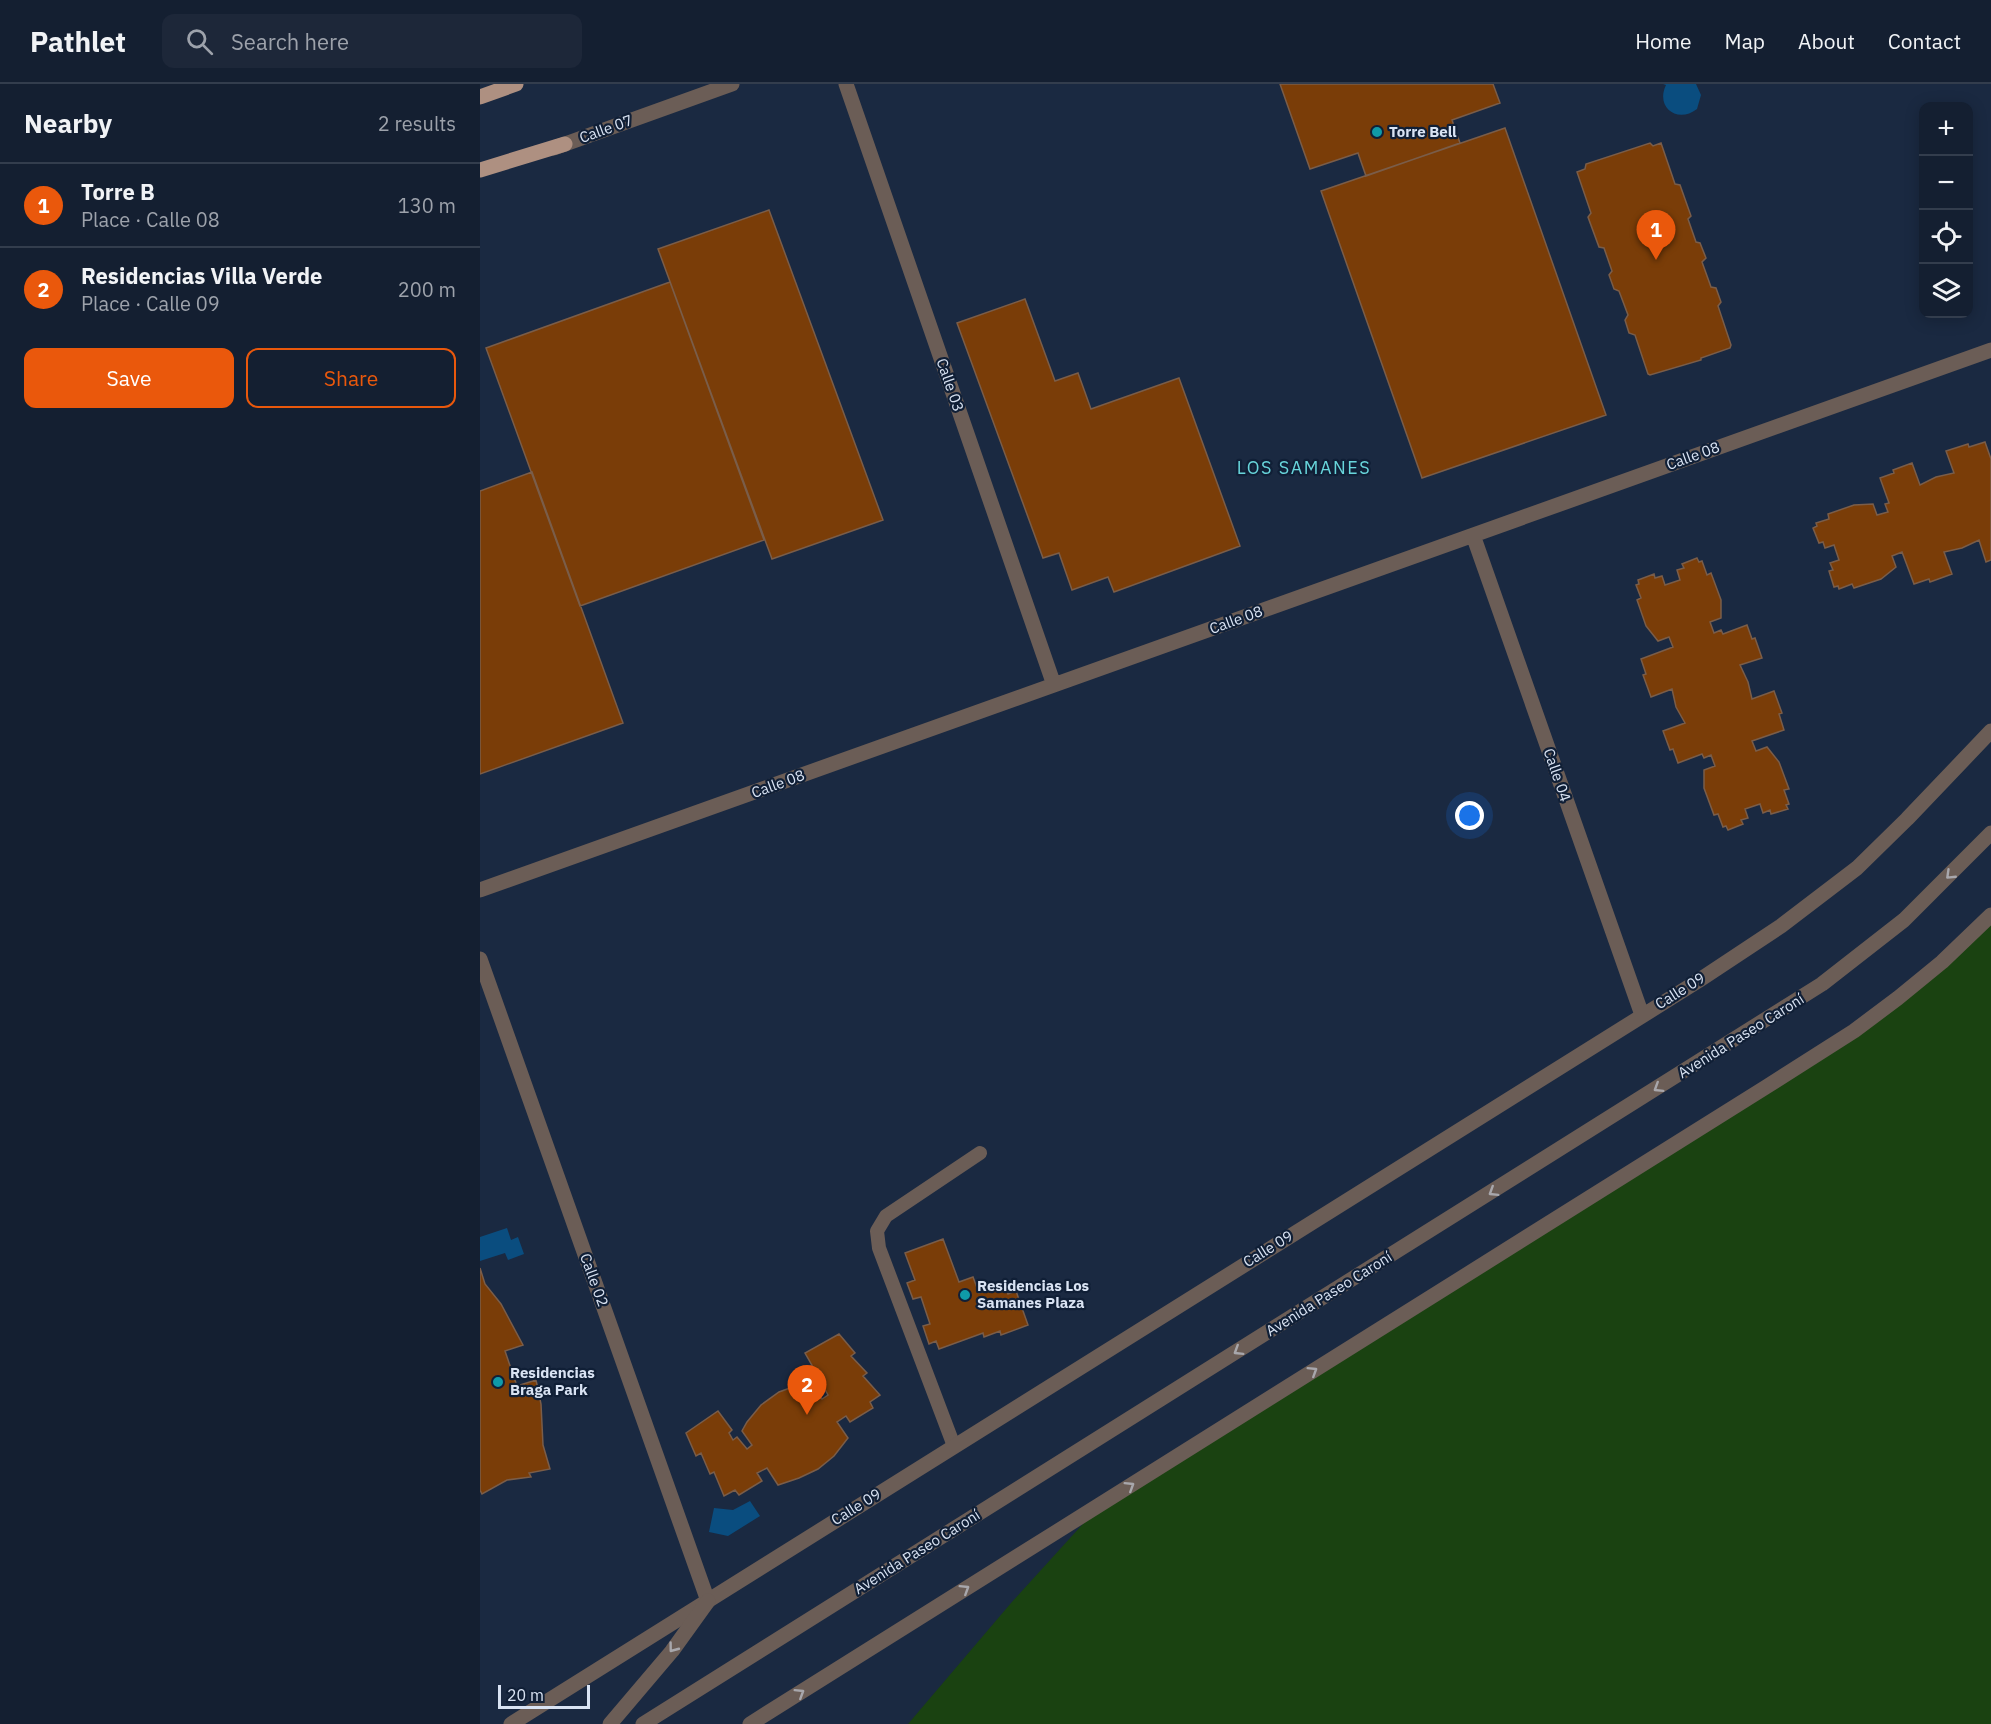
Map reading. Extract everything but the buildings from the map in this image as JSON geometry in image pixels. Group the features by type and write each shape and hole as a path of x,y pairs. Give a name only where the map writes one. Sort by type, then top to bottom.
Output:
{"main road":[{"path":"480,97 516,84"},
{"path":"480,170 565,144"}],"street":[{"name":"Calle 07","path":"480,175 732,84"},
{"name":"Calle 03","path":"846,84 1054,685"},
{"name":"Calle 08","path":"480,890 1991,350"},
{"name":"Calle 04","path":"1473,535 1642,1015"},
{"name":"Calle 09","path":"511,1724 1782,926 1857,868 1991,731"},
{"name":"Avenida Paseo Caroní","path":"643,1724 1822,984 1904,920 1991,833"},
{"path":"750,1724 1854,1030 1942,962 1991,915"},
{"name":"Calle 02","path":"480,959 708,1601"},
{"path":"610,1724 672,1651 708,1601"}],"lane":[{"path":"954,1446 879,1248 877,1231 886,1216 980,1153"}],"green space":[{"path":"1991,915 1991,1724 908,1724 1011,1603 1101,1504 1843,1036"}],"water":[{"path":"1663,84 1696,84 1701,95 1697,109 1683,115 1670,111 1664,101 1663,93 1666,85"},
{"path":"507,1228 511,1240 518,1237 524,1254 508,1260 505,1253 480,1261 480,1237"},
{"path":"750,1501 760,1516 728,1536 709,1532 714,1508 733,1510"}],"place":[{"name":"Torre Bell","path":"1377,132"},
{"name":"Torre B","path":"1656,260"},
{"name":"Residencias Los Samanes Plaza","path":"965,1295"},
{"name":"Residencias Braga Park","path":"498,1382"},
{"name":"Residencias Villa Verde","path":"807,1415"}],"district":[{"name":"LOS SAMANES","path":"1304,468"}]}
